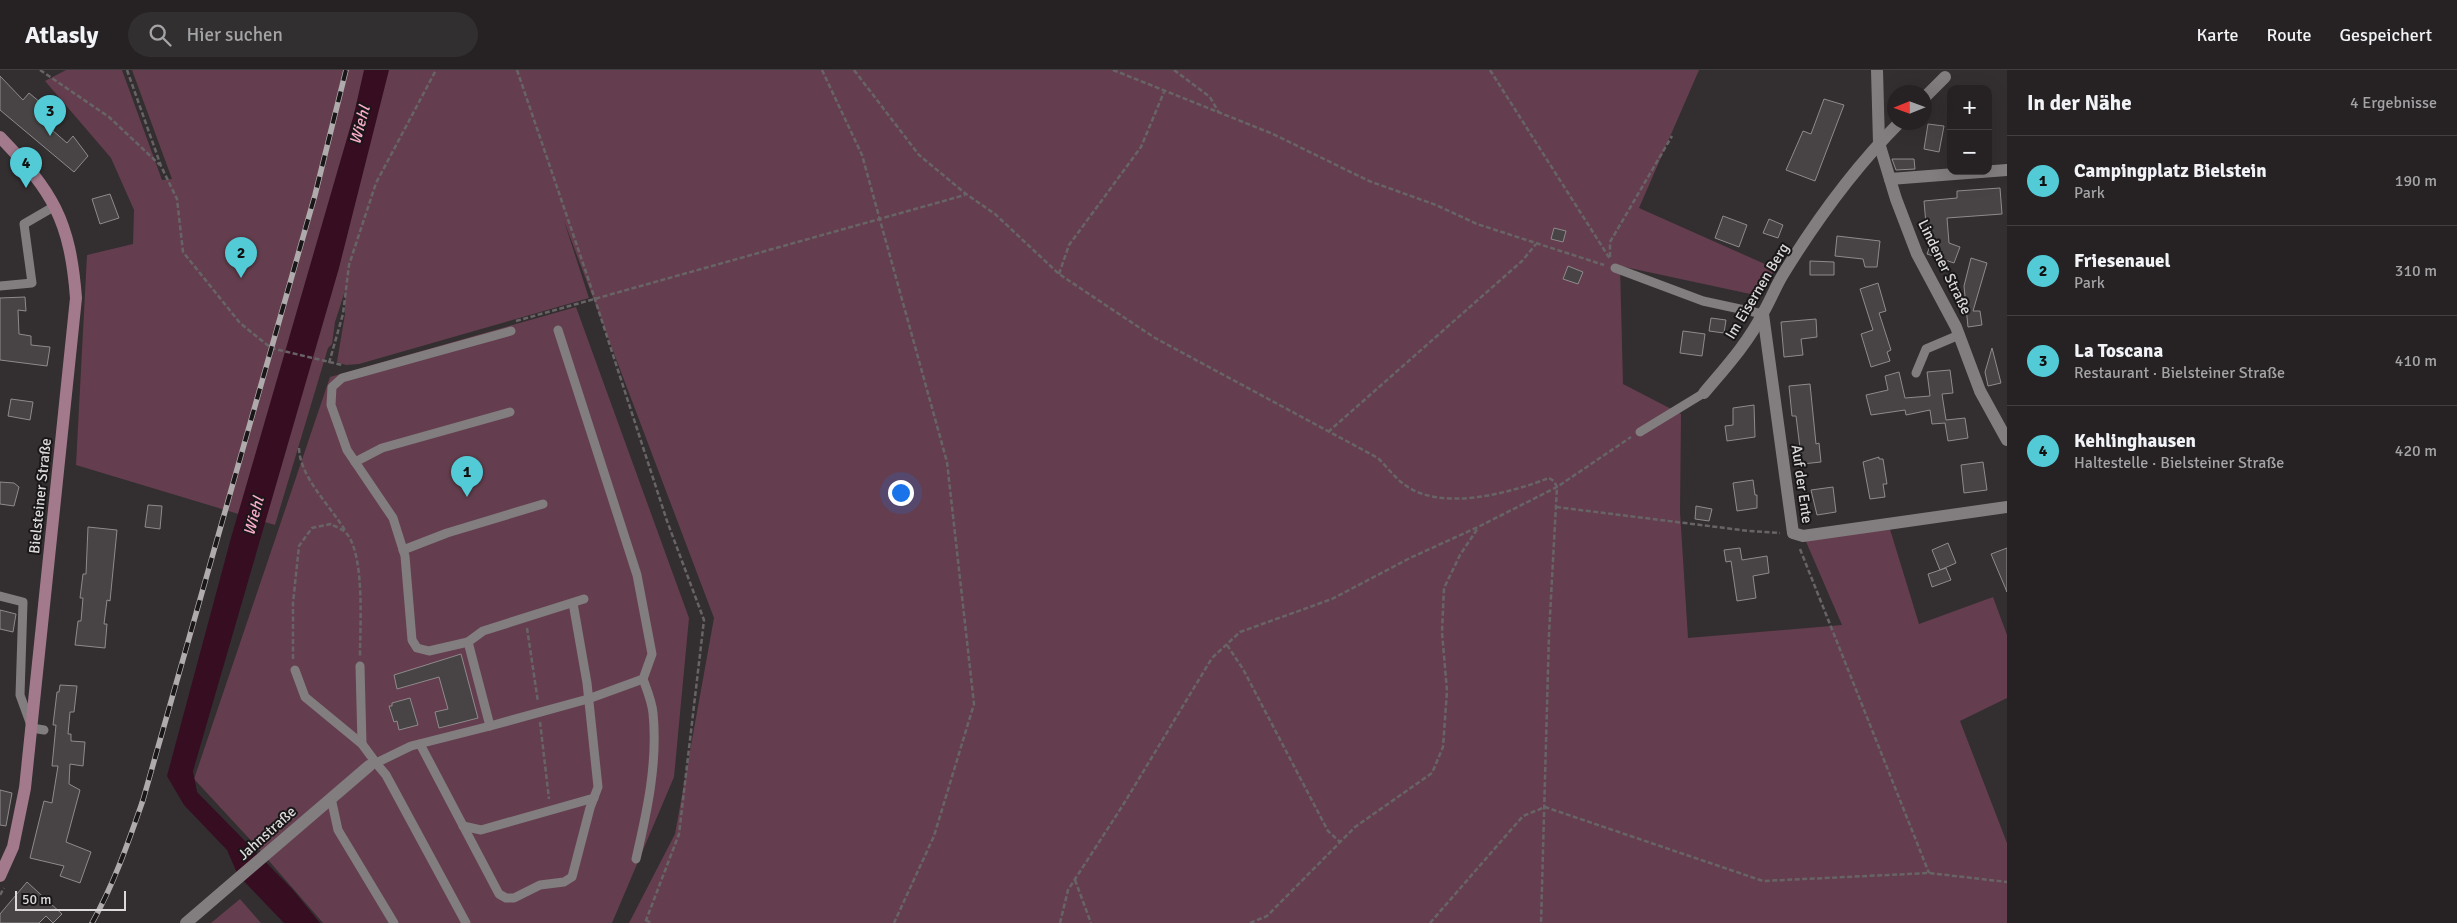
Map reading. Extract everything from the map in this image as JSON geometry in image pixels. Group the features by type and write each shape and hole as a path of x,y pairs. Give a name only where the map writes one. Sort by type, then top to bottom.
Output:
{"main road":[{"name":"Bielsteiner Straße","path":"0,137 28,166 56,206 74,260 76,298 38,729 13,847 0,876"}],"street":[{"name":"Lindener Straße","path":"1877,70 1879,144 1890,179 1917,254 1960,335 1980,391 2007,440"},
{"path":"1932,90 1945,77"},
{"name":"Im Eisernen Berg","path":"1704,393 1739,351 1763,314 1783,274 1849,180 1892,130"},
{"path":"1890,179 2007,170"},
{"name":"Auf der Ente","path":"1763,314 1793,533 1802,536 2007,507"},
{"name":"Jahnstraße","path":"186,923 373,764"}],"lane":[{"path":"0,286 32,283 24,224 56,206"},
{"path":"1615,268 1703,301 1763,314"},
{"path":"558,330 637,575 652,654 643,679 653,712 652,770 645,819 636,859"},
{"path":"511,331 342,378 332,386 331,404 347,450 393,518 403,550 412,640 417,648 429,651 468,642 483,631 584,599"},
{"path":"1916,373 1926,349 1960,335"},
{"name":"Im Eisernen Berg","path":"1640,432 1704,393"},
{"path":"355,462 382,448 510,412"},
{"path":"403,550 447,533 543,504"},
{"path":"0,596 23,602 20,695 38,729"},
{"path":"420,744 499,894 506,898 514,898 540,885 564,882 572,876 598,787 587,682 573,603"},
{"path":"468,642 490,726"},
{"path":"360,666 362,744"},
{"path":"295,670 305,697 362,744 373,764 386,776 466,923"},
{"path":"373,764 420,744 588,699 643,679"},
{"path":"332,798 338,830 394,923"},
{"path":"463,826 481,830 594,798"}],"path":[{"path":"40,70 109,117 161,166"},
{"path":"127,70 161,166 177,199 183,252 240,323 271,348 329,364 343,314 349,265 376,183 436,70"},
{"path":"516,70 595,300 667,521 704,620 679,834 646,922 651,923"},
{"path":"822,70 862,155 881,218 947,462 974,704 934,836 894,923"},
{"path":"854,70 919,155 966,194 995,214 1059,274 1155,338 1378,458 1405,485 1424,495 1472,498 1508,491 1549,478 1554,481 1557,487 1549,634 1541,923"},
{"path":"1114,70 1164,92 1273,134 1370,181 1436,205 1477,224 1615,268"},
{"path":"1174,70 1210,97 1220,114"},
{"path":"1490,70 1610,259 1610,242 1672,136"},
{"path":"1059,274 1069,245 1141,147 1164,92"},
{"path":"595,300 966,194"},
{"path":"1328,432 1522,261 1536,244"},
{"path":"1060,923 1068,890 1212,658 1240,632 1332,599 1410,558 1478,527 1557,487 1640,432"},
{"path":"299,448 300,461 306,474 335,512 347,534 356,557 360,586 360,666"},
{"path":"1556,506 1730,529 1793,533 1929,873"},
{"path":"295,670 293,655 293,603 299,546 312,528 331,524 347,534"},
{"path":"1250,923 1267,916 1355,827 1432,773 1443,746 1448,691 1442,632 1444,588 1460,555 1478,527"},
{"path":"1227,644 1243,669 1328,831 1340,842"},
{"path":"1430,923 1523,816 1545,807 1764,881 1929,873 2007,882"},
{"path":"1075,880 1091,923"}],"shaded area":[{"path":"66,70 122,70 162,180 172,179 132,70 1699,70 1639,208 1776,269 1755,295 1620,266 1623,384 1681,414 1680,512 1688,638 1842,625 1804,537 1889,526 1919,624 1993,597 2007,635 2007,698 1960,721 2007,843 2007,923 629,923 675,834 714,618 564,221 589,298 359,364 346,365 337,362 345,314 345,291 335,322 332,344 328,348 275,525 76,465 87,255 133,244 134,210 111,158 45,81"},
{"path":"576,307 689,618 674,777 612,923 323,923 194,779 330,377"},
{"path":"240,899 261,923 211,923"}],"water":[{"name":"Wiehl","path":"364,70 389,70 339,268 193,771 197,792 293,890 320,923 284,923 238,875 227,850 184,805 167,776 231,538 354,114"}],"building":[{"path":"0,76 23,100 29,93 41,103 34,110 38,113 36,116 67,143 73,136 88,156 74,172 0,110"},
{"path":"1824,99 1844,105 1815,181 1786,170 1803,131 1811,134"},
{"path":"1932,124 1944,126 1939,152 1924,149 1927,130 1932,130"},
{"path":"1892,159 1914,159 1915,169 1896,170"},
{"path":"2000,188 2002,214 1947,218 1949,243 1960,247 1954,263 1927,254 1933,238 1927,236 1924,201 1957,198 1957,191"},
{"path":"110,194 119,218 100,224 92,199"},
{"path":"1723,216 1747,225 1739,247 1715,238"},
{"path":"1769,219 1783,225 1778,238 1763,233"},
{"path":"1554,228 1566,231 1563,242 1551,239"},
{"path":"1837,236 1880,241 1877,267 1865,267 1863,259 1835,256"},
{"path":"1971,258 1987,263 1973,311 1980,311 1982,325 1968,327 1964,286"},
{"path":"1810,261 1834,262 1834,275 1810,275"},
{"path":"1568,266 1583,272 1578,284 1563,279"},
{"path":"1878,283 1886,311 1879,313 1891,350 1887,352 1890,361 1871,367 1861,334 1873,330 1860,289"},
{"path":"25,297 26,311 18,310 19,334 31,336 31,345 50,347 47,366 0,360 0,298"},
{"path":"1711,318 1726,320 1724,333 1709,331"},
{"path":"1816,319 1817,337 1801,339 1803,355 1784,357 1781,322"},
{"path":"1683,331 1705,334 1702,356 1680,353"},
{"path":"1992,348 2001,383 1988,386 1985,372"},
{"path":"1950,370 1953,393 1942,394 1946,420 1965,418 1968,438 1948,441 1945,423 1932,424 1930,410 1906,415 1905,410 1871,415 1866,395 1888,390 1885,376 1899,372 1905,398 1930,396 1927,372"},
{"path":"1810,384 1816,444 1819,443 1821,462 1802,464 1796,416 1792,416 1789,386"},
{"path":"11,399 33,402 30,420 8,416"},
{"path":"1754,405 1755,437 1727,441 1725,426 1733,425 1733,408"},
{"path":"1879,457 1879,459 1883,459 1887,484 1883,484 1885,497 1870,499 1863,462"},
{"path":"1983,462 1987,490 1964,493 1961,465"},
{"path":"1753,480 1755,495 1757,495 1757,508 1737,511 1733,483"},
{"path":"0,482 14,483 19,487 14,506 0,504"},
{"path":"1833,487 1836,512 1817,515 1811,490"},
{"path":"148,505 162,506 160,529 145,527"},
{"path":"1696,506 1712,509 1709,521 1695,519"},
{"path":"88,527 117,530 110,601 107,600 104,624 107,624 105,648 75,645 78,621 81,621 83,598 80,598 83,574 86,574"},
{"path":"1948,543 1956,563 1940,570 1932,550"},
{"path":"1740,548 1742,560 1767,556 1769,573 1753,576 1756,598 1737,601 1731,561 1726,562 1724,550"},
{"path":"2007,548 2007,592 1991,554"},
{"path":"1946,568 1951,580 1932,587 1928,574"},
{"path":"0,610 16,614 13,632 0,629"},
{"path":"461,654 478,718 439,728 435,712 448,709 439,677 397,689 394,675"},
{"path":"60,685 77,686 74,712 70,712 68,734 71,734 71,741 85,742 83,766 70,764 69,784 80,790 66,842 91,852 80,883 60,876 64,866 30,858 44,801 52,803 58,766 52,766 56,725 53,725 57,692 59,692"},
{"path":"410,698 418,725 399,730 397,721 394,722 389,706 392,706 392,703"},
{"path":"0,790 12,793 6,826 0,825"},
{"path":"27,882 62,914 53,923 46,916 39,923 0,923 0,914"}],"railway":[{"path":"92,923 114,878 143,800 315,195 346,70"}],"place":[{"name":"La Toscana","path":"50,136"},
{"name":"Kehlinghausen","path":"26,188"},
{"name":"Friesenauel","path":"241,278"},
{"name":"Campingplatz Bielstein","path":"467,497"}]}
